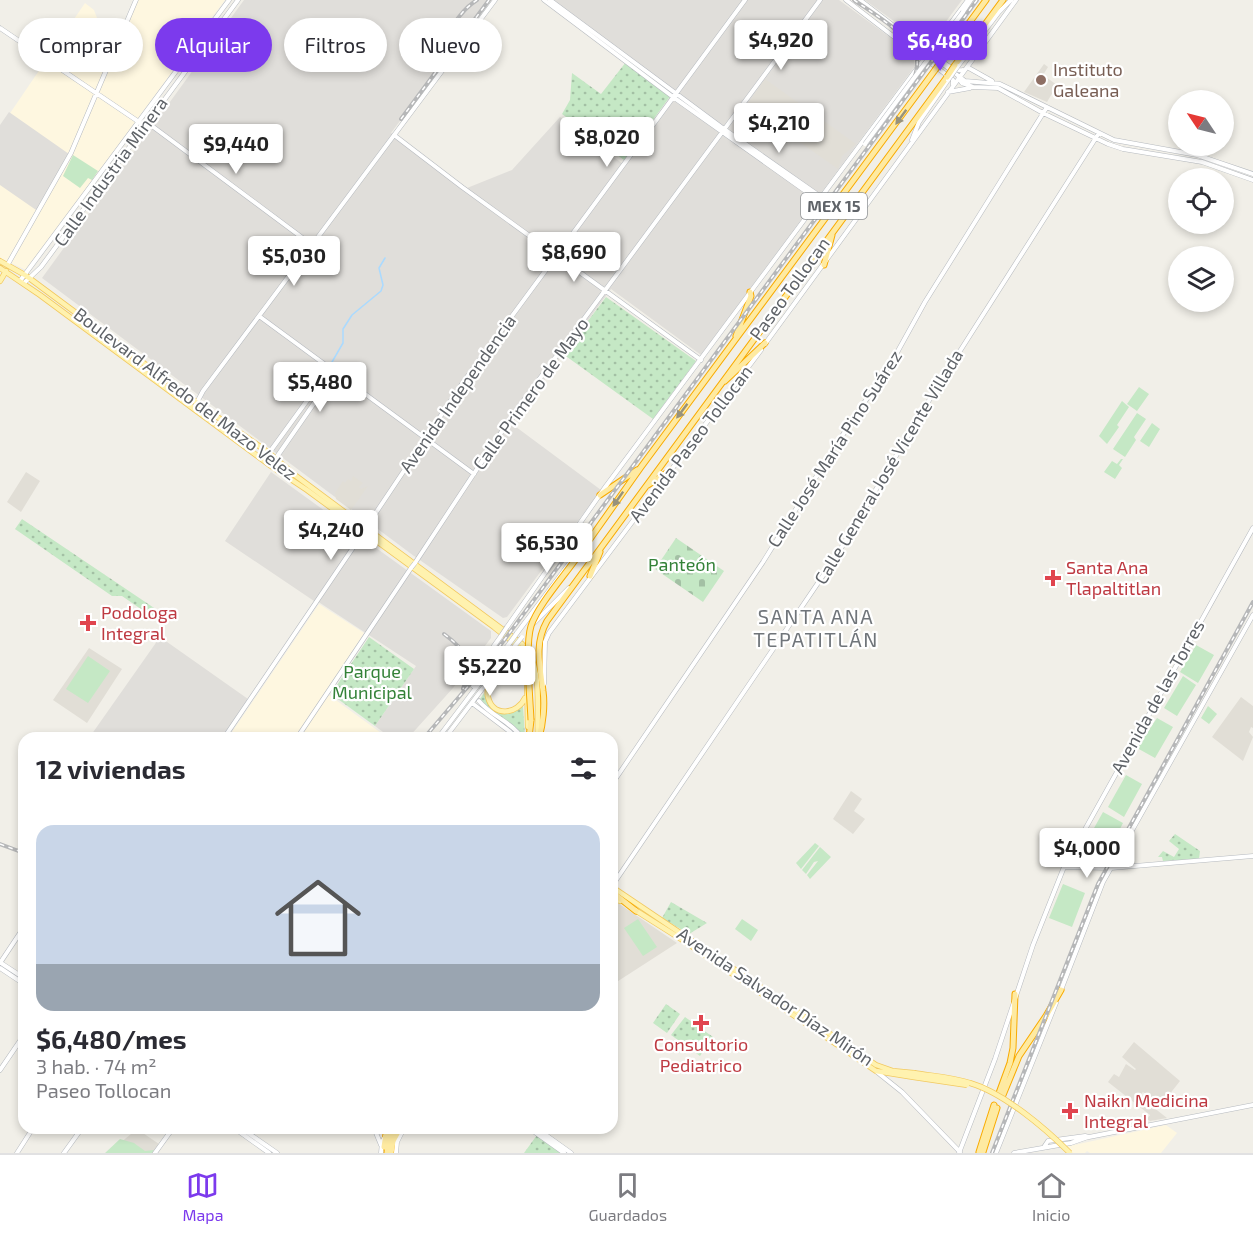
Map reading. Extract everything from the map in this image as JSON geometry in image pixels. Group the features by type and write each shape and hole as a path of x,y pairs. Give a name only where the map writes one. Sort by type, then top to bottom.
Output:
{"highway":[{"name":"Paseo Tollocan","path":"595,532 987,0"},
{"name":"Paseo Tollocan","path":"578,579 948,78 1003,0"},
{"path":"824,265 833,232"},
{"path":"733,343 750,292"},
{"path":"721,384 765,343"},
{"path":"600,495 641,467"},
{"path":"645,488 671,470"},
{"path":"530,732 532,624 539,610 595,532"},
{"path":"590,576 603,544"},
{"name":"Avenida Paseo Tollocan","path":"540,732 544,693 539,637 547,621 578,579"},
{"path":"618,898 636,911"},
{"path":"1015,994 1012,1056 1001,1094 1019,1056 1061,990"},
{"path":"981,1152 996,1106"},
{"path":"387,1151 388,1134"},
{"path":"387,1151 392,1134"},
{"path":"387,1151 398,1134"}],"main road":[{"path":"8,264 72,153 137,0"},
{"name":"Calle Industria Minera","path":"22,282 229,0"},
{"name":"Calle Industria Minera","path":"26,276 36,273 41,267 238,0"},
{"path":"194,408 196,402 259,316 495,0"},
{"path":"544,0 819,199"},
{"path":"550,0 674,95"},
{"name":"Avenida Independencia","path":"228,732 464,381 745,0"},
{"name":"Calle Primero de Mayo","path":"301,732 510,419 820,0"},
{"path":"846,0 915,53 928,55"},
{"path":"860,0 922,47 928,55 964,84 973,87"},
{"path":"849,160 865,144 970,0"},
{"path":"473,686 476,671 600,495 819,199 970,0"},
{"name":"Avenida Paseo Tollocan","path":"957,65 999,12 1014,0"},
{"name":"Avenida Paseo Tollocan","path":"544,693 546,639 590,576 824,265 1014,0"},
{"path":"0,27 142,124 148,123 312,245"},
{"path":"922,47 935,44"},
{"path":"935,44 936,55 956,71 966,68 1099,133 1122,142 1206,157 1253,174"},
{"path":"915,53 918,62 916,70"},
{"path":"920,64 931,63 953,80 953,86"},
{"name":"Avenida Paseo Tollocan","path":"909,146 919,122 948,78"},
{"path":"958,78 970,83 993,82"},
{"path":"948,92 973,87 998,88 1095,139 1123,149 1202,162 1253,180"},
{"name":"Calle José María Pino Suárez","path":"618,775 756,572 894,358 927,298 1047,107"},
{"name":"Calle General José Vicente Villada","path":"618,878 831,565 937,387 1099,133"},
{"path":"394,135 605,292 701,360"},
{"path":"88,192 93,196"},
{"name":"Boulevard Alfredo del Mazo Velez","path":"0,261 26,276 196,402 276,458 296,476 525,647 532,660 536,677 538,732"},
{"path":"35,263 41,267"},
{"name":"Boulevard Alfredo del Mazo Velez","path":"0,268 307,490 484,620 517,647 524,659 529,732"},
{"path":"0,281 6,271"},
{"path":"259,316 474,474"},
{"path":"269,453 330,369"},
{"path":"276,458 335,373"},
{"name":"Avenida de las Torres","path":"960,1153 1000,1046 1015,994 1064,867 1253,528"},
{"name":"MEX 15","path":"445,732 511,646 584,542 595,532"},
{"path":"1245,542 1253,534"},
{"name":"MEX 15","path":"519,635 578,579"},
{"path":"996,1153 1106,877 1253,615"},
{"name":"MEX 15","path":"445,732 491,677 511,646"},
{"path":"491,677 488,697 497,709 504,712 514,710 521,705 526,695"},
{"path":"479,701 518,732"},
{"path":"471,703 508,732"},
{"path":"1064,867 1111,868 1253,856"},
{"name":"Avenida Salvador Díaz Mirón","path":"618,891 876,1065 893,1071 964,1084 988,1093 1068,1153"},
{"name":"Avenida Salvador Díaz Mirón","path":"636,911 879,1073 913,1075"},
{"path":"18,936 0,962 18,974"},
{"path":"0,968 18,980"},
{"path":"0,1070 18,1044"},
{"path":"879,1073 902,1092 960,1153"},
{"path":"1014,1153 1253,1105"},
{"path":"17,1153 29,1134"},
{"path":"64,1153 78,1134"},
{"path":"155,1153 168,1134"},
{"path":"243,1134 270,1153"},
{"path":"250,1134 277,1153"},
{"path":"377,1134 387,1151"},
{"path":"537,1134 564,1153"},
{"path":"544,1134 571,1153"},
{"path":"1044,1147 1048,1141 1089,1137"}],"shaded area":[{"path":"136,0 225,0 212,18 155,18 155,72 172,72 26,270 0,258 0,128 38,72 143,72 143,18 127,18"},
{"path":"244,0 490,0 477,18 399,18 399,72 436,72 391,133 467,188 512,170 560,117 623,164 673,92 549,0 839,0 913,54 915,66 701,355 611,289 512,424 601,490 507,617 503,618 414,556 42,278 192,72 272,72 272,18 231,18"},
{"path":"865,0 962,0 933,39 925,43"},
{"path":"85,3 94,10 97,18 75,18"},
{"name":"Instituto Galeana","path":"1044,64 1048,67 1043,75 1057,85 1047,102 1024,92"},
{"path":"765,79 856,144 842,156 838,169 747,105"},
{"path":"9,112 69,154 39,212 0,185 0,125"},
{"path":"26,472 40,481 21,512 7,502"},
{"path":"271,472 491,631 491,638 453,688 413,732 383,732 375,726 416,666 225,541"},
{"path":"353,476 363,483 359,487 361,489 368,486 351,510 336,499 335,493 343,481 345,483 348,479 351,481"},
{"path":"319,604 364,633 326,693 380,732 232,732"},
{"path":"160,637 248,699 225,732 93,732"},
{"path":"89,648 122,669 87,723 53,700"},
{"path":"1241,697 1253,706 1253,728 1251,727 1249,732 1253,737 1243,761 1212,737"},
{"path":"851,791 862,799 854,811 865,819 853,834 833,819"},
{"path":"618,903 677,943 618,981"},
{"path":"1134,1042 1180,1081 1161,1105 1143,1092 1139,1096 1167,1118 1150,1121 1147,1119 1150,1115 1108,1082 1114,1074 1119,1077 1126,1064 1136,1069 1122,1057"},
{"path":"1166,1125 1177,1133 1161,1153 1090,1153 1087,1151 1070,1153 1065,1147"},
{"path":"131,1134 144,1134 159,1144 153,1153 108,1153"}],"green space":[{"path":"626,62 671,95 624,160 562,114 570,100 572,73 601,94"},
{"path":"73,155 98,171 92,180 88,178 80,188 63,176"},
{"path":"606,297 696,361 653,419 563,354"},
{"path":"1139,387 1149,394 1137,411 1127,404"},
{"path":"1122,401 1129,407 1107,444 1099,436"},
{"path":"1137,413 1146,419 1125,457 1113,449"},
{"path":"1152,423 1160,429 1149,447 1140,441"},
{"path":"1123,459 1119,465 1122,468 1115,479 1104,472 1112,461 1117,464"},
{"path":"22,519 169,618 164,625 122,596 112,596 15,529"},
{"name":"Panteón","path":"676,538 724,571 703,602 655,569"},
{"name":"Parque Municipal","path":"369,637 414,669 375,726 331,694"},
{"path":"1196,645 1214,655 1198,683 1180,672"},
{"path":"88,656 110,671 88,703 66,689"},
{"path":"1183,676 1196,685 1177,716 1164,708"},
{"path":"484,693 486,700 494,710 505,714 523,705 525,732 518,732 480,699"},
{"path":"1208,706 1217,714 1209,724 1201,718"},
{"path":"1157,718 1173,727 1155,758 1137,748"},
{"path":"1126,775 1142,784 1124,817 1108,807"},
{"path":"1103,812 1123,823 1105,858 1084,846"},
{"path":"1175,834 1200,851 1199,859 1163,861 1162,857 1158,857 1163,851 1174,857 1179,849 1169,841"},
{"path":"815,843 819,846 801,869 796,863"},
{"path":"820,847 831,857 810,879 807,875 818,861 814,862 806,874 802,870"},
{"path":"1063,884 1085,893 1072,927 1049,918"},
{"path":"671,902 707,923 689,934 662,918"},
{"path":"638,919 657,947 643,956 624,928"},
{"path":"742,919 758,930 751,941 735,929"},
{"path":"666,1004 680,1014 667,1033 653,1023"},
{"path":"685,1017 713,1037 700,1056 671,1035"},
{"path":"537,1135 563,1153 524,1153"},
{"path":"120,1139 134,1143 145,1151 154,1150 152,1153 105,1153"}],"waterway":[{"path":"332,362 343,343 343,329 352,315 381,291 383,285 379,268 385,258"}],"railway":[{"path":"458,18 477,0"},
{"path":"401,119 489,0"},
{"path":"854,0 889,24 912,47 917,62 913,83"},
{"path":"429,732 505,639 977,0"},
{"path":"992,1153 1098,884 1253,602"},
{"path":"444,634 458,646 466,657 467,671 463,689"},
{"path":"0,844 18,851"}],"place":[{"name":"Instituto Galeana","path":"1041,80"},
{"name":"Santa Ana Tlapaltitlan","path":"1053,578"},
{"name":"Podologa Integral","path":"88,623"},
{"name":"Consultorio Pediatrico","path":"701,1023"},
{"name":"Naikn Medicina Integral","path":"1070,1111"}],"district":[{"name":"SANTA ANA TEPATITLÁN","path":"816,628"}]}
